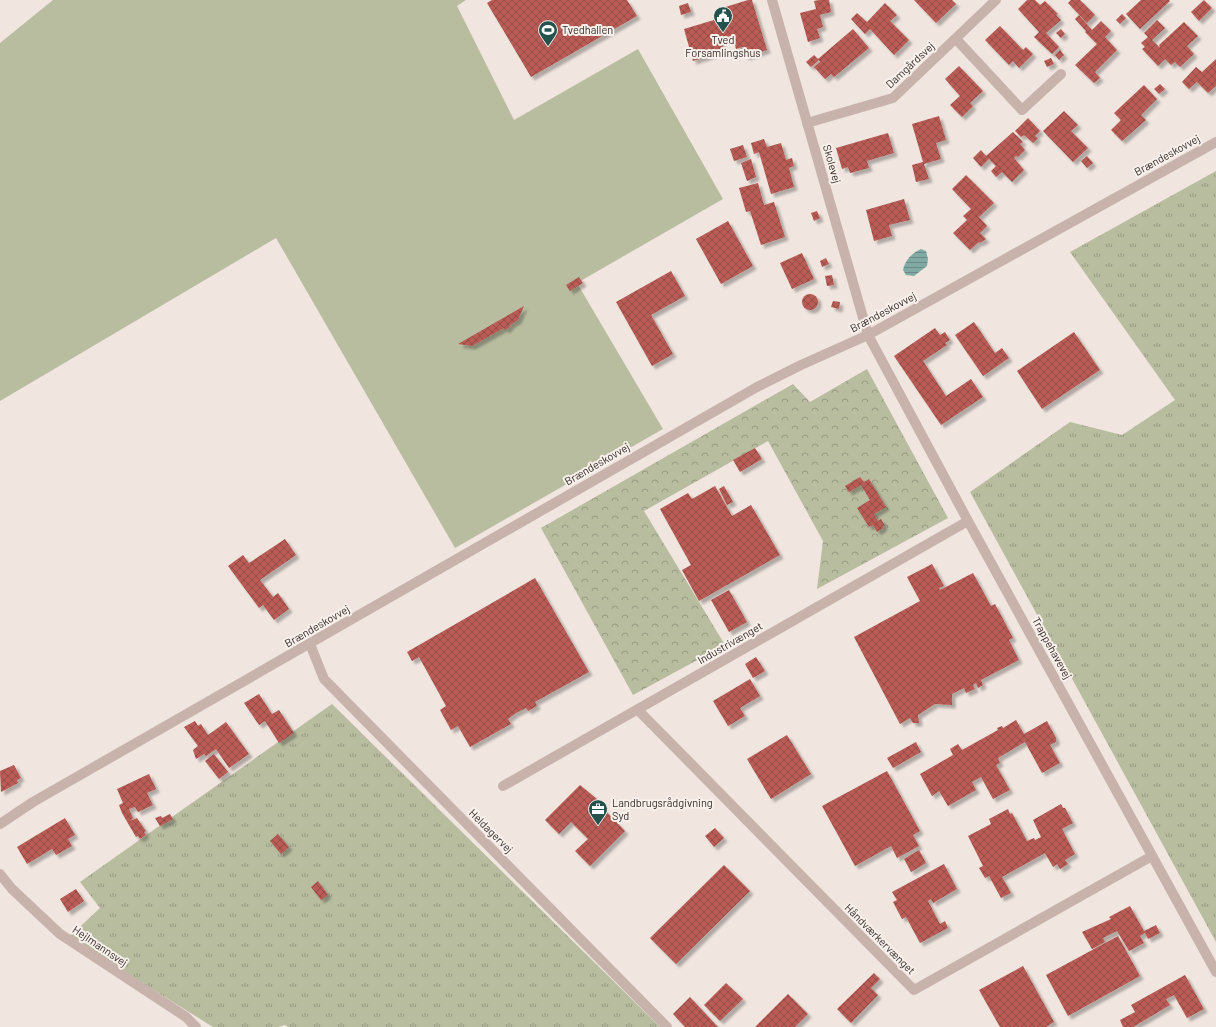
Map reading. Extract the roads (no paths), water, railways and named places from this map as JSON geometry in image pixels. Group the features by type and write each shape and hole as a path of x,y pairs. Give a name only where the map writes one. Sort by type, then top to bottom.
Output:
{"street":[{"name":"Skolevej","path":"772,0 868,335"},
{"name":"Damgårdsvej","path":"807,123 893,98 996,0"},
{"path":"956,39 1022,110 1061,74"},
{"name":"Brændeskovvej","path":"0,824 33,802 757,387 801,365 868,335 1216,142"},
{"name":"Trappehavevej","path":"868,335 968,521 1216,972"},
{"name":"Industrivænget","path":"503,786 968,521"},
{"name":"Heldagervej","path":"310,644 324,679 667,1027"},
{"name":"Håndværkervænget","path":"638,710 914,990 1152,856"},
{"name":"Hejlmannsvej","path":"0,874 12,888 60,934 186,1017 196,1027"}],"water":[{"path":"921,249 926,251 928,259 927,266 914,276 906,275 903,270 905,263 912,255"}],"place":[{"name":"Tved Forsamlingshus","path":"723,33"},
{"name":"Tvedhallen","path":"548,47"},
{"name":"Landbrugsrådgivning Syd","path":"598,826"}]}
